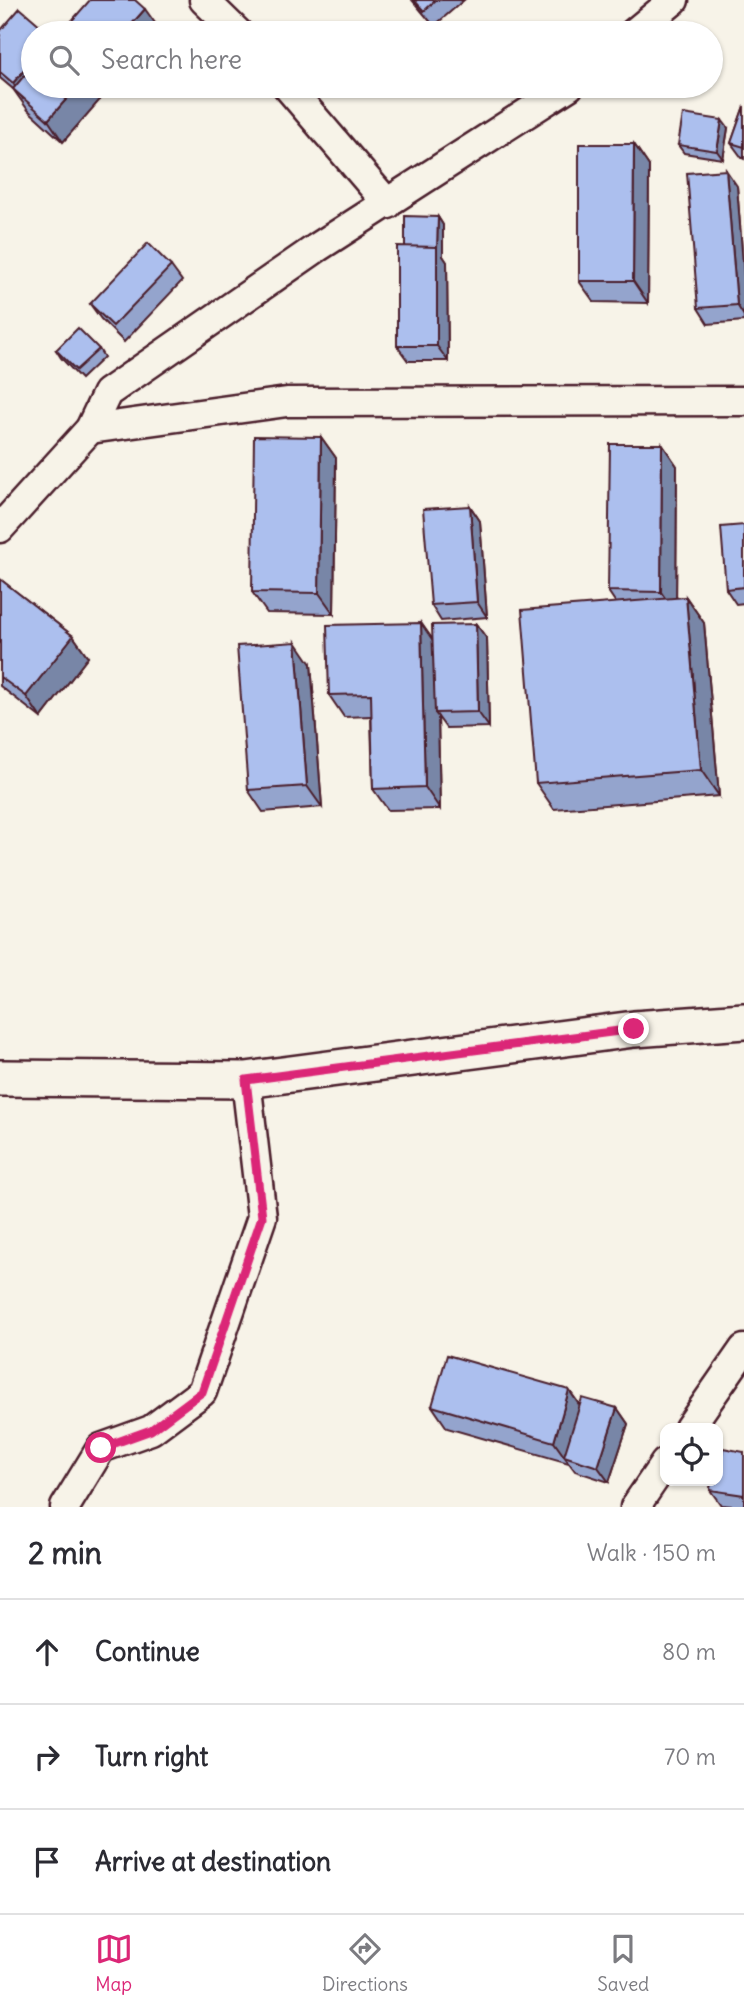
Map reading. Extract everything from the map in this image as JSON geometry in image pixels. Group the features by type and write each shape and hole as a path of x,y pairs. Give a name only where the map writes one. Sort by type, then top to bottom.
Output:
{"street":[{"path":"204,0 226,21"},
{"path":"649,21 674,0"},
{"path":"297,98 388,204"},
{"path":"0,528 90,429 107,393 318,247 551,98"},
{"path":"90,429 287,402 744,401"},
{"path":"0,1078 246,1080 634,1029 744,1021"},
{"path":"65,1507 101,1448 151,1430 202,1392 262,1217 246,1080"},
{"path":"692,1423 744,1349"},
{"path":"635,1507 660,1470"}],"building":[{"path":"90,0 135,0 145,9 134,21 72,21"},
{"path":"414,0 436,0 424,11"},
{"path":"20,8 35,21 21,21 21,74 13,83 0,72 0,31"},
{"path":"21,79 21,96 13,89"},
{"path":"23,98 67,98 48,120"},
{"path":"744,106 744,147 731,143"},
{"path":"683,114 722,120 717,151 678,145"},
{"path":"579,144 634,144 633,281 579,281"},
{"path":"726,170 737,305 698,308 687,173"},
{"path":"405,216 438,217 437,248 405,247"},
{"path":"148,243 171,266 113,326 90,304"},
{"path":"397,246 437,247 437,346 397,346"},
{"path":"78,328 99,349 76,370 56,350"},
{"path":"254,436 321,437 319,593 252,592"},
{"path":"610,444 662,444 661,592 608,591"},
{"path":"470,506 477,602 431,605 423,509"},
{"path":"744,525 744,587 726,589 721,527"},
{"path":"0,579 73,636 26,696 0,677"},
{"path":"686,597 701,770 536,783 522,610"},
{"path":"421,623 425,787 373,789 371,694 329,695 327,625"},
{"path":"476,624 478,712 435,713 432,625"},
{"path":"296,642 307,786 248,790 237,646"},
{"path":"447,1355 569,1390 554,1442 432,1406"},
{"path":"582,1398 617,1408 598,1467 564,1456"},
{"path":"723,1448 744,1452 744,1495 710,1490 710,1486 723,1486"}],"route":[{"path":"101,1448 151,1430 202,1392 262,1217 246,1080 634,1029"}]}
